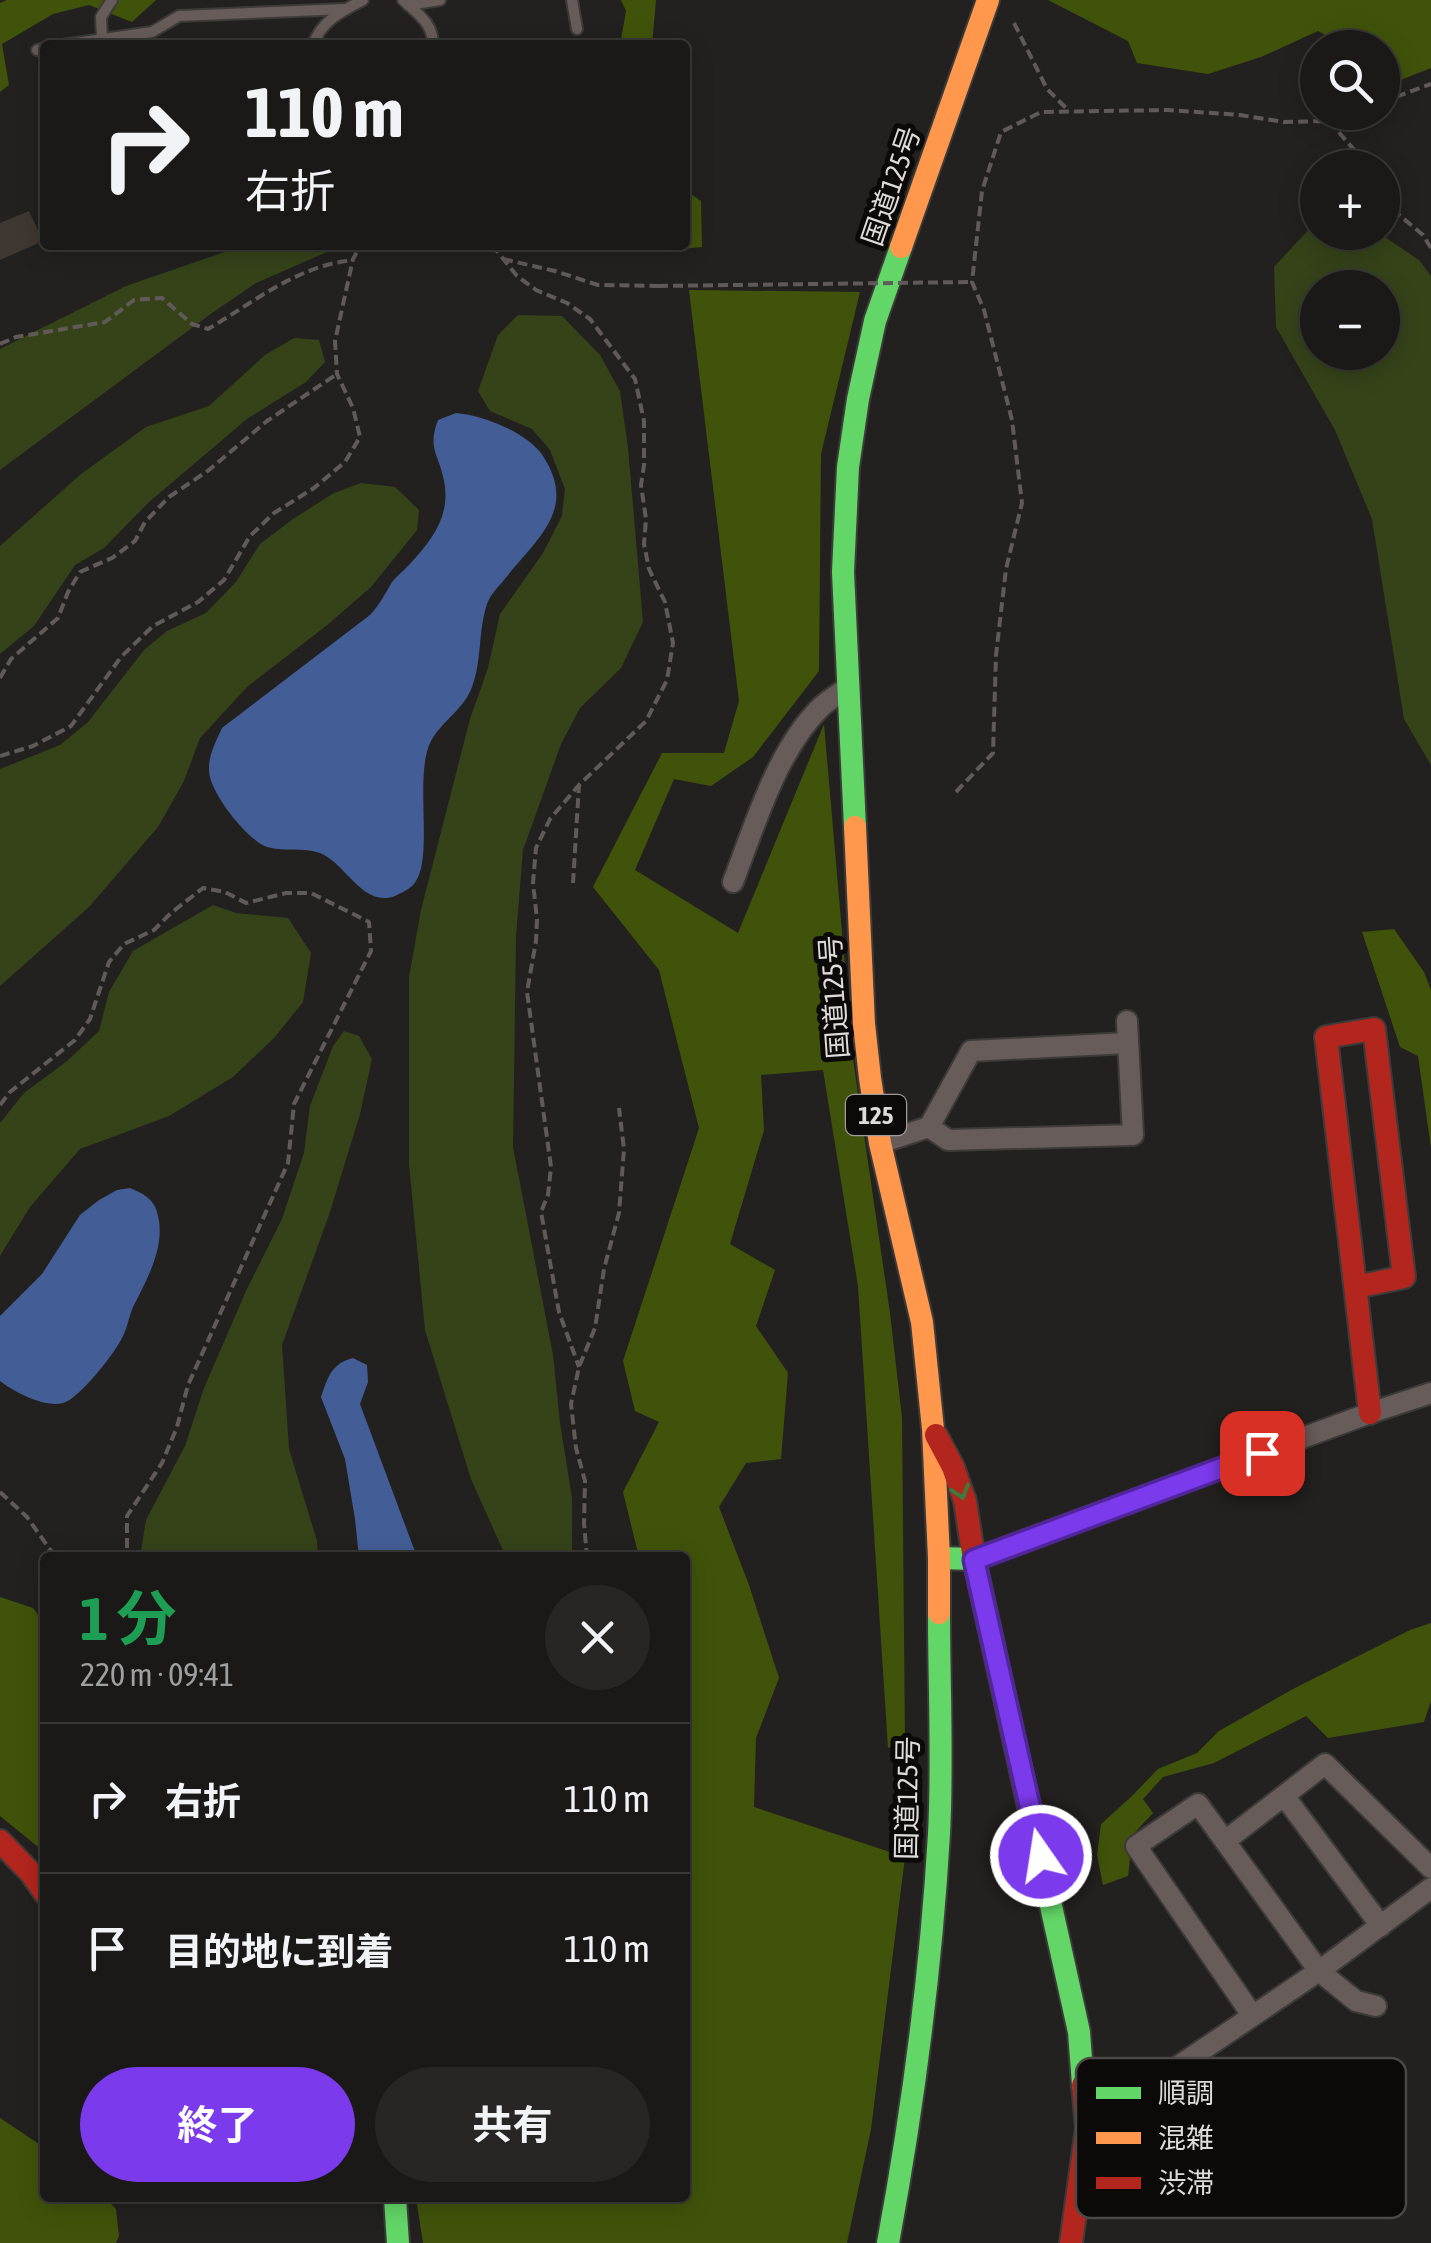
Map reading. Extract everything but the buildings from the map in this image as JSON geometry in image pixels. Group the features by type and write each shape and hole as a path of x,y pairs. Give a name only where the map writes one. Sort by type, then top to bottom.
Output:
{"main road":[{"name":"国道125号","path":"888,2243 922,2020 938,1832 938,1558 933,1429 922,1322 880,1143 864,1024 843,572 845,513 858,398 875,321 988,0"},
{"path":"1356,1287 1404,1278 1374,1029 1326,1037 1370,1413"},
{"path":"933,1429 965,1501 974,1560 1079,2032 1081,2058"},
{"path":"938,1558 974,1560"},
{"path":"0,1841 40,1886"},
{"path":"395,2202 398,2243"},
{"path":"1070,2243 1076,2202"}],"street":[{"path":"733,882 772,783 797,736 822,706 848,687"},
{"path":"929,1127 948,1140 1134,1135 1127,1021"},
{"path":"880,1143 929,1127 971,1051 1128,1043"},
{"path":"974,1560 1431,1392"},
{"path":"1225,1842 1325,1764 1431,1868"},
{"path":"1285,1797 1382,1926"},
{"path":"1252,2015 1136,1846 1198,1804 1319,1970 1356,2002 1376,2006"},
{"path":"1189,2058 1431,1888"}],"lane":[{"path":"102,38 101,17 112,0"},
{"path":"316,40 321,27 363,0"},
{"path":"406,2 440,0"},
{"path":"572,0 577,29"},
{"path":"406,2 428,22 433,40"},
{"path":"91,40 152,32 179,16 346,9"}],"path":[{"path":"1014,23 1048,89 1070,111"},
{"path":"1400,95 1431,84"},
{"path":"956,792 993,753 996,655 1006,569 1022,503 1012,420 984,310 972,282 982,191 1001,132 1040,112 1168,110 1300,121"},
{"path":"1337,130 1354,150"},
{"path":"1400,216 1431,248"},
{"path":"0,756 33,746 71,726 121,656 153,626 198,602 224,580 250,536 274,513 314,488 345,462 360,437 354,408 336,374 335,341 358,250"},
{"path":"496,250 536,290 567,303 590,319 635,379 644,420 640,485 646,519 644,544 649,569 666,602 673,643 667,680 646,720 550,819 536,848 533,883 537,919 527,992 551,1167 541,1212 559,1312 579,1368"},
{"path":"503,258 598,285 972,282"},
{"path":"0,344 16,337 105,322 134,300 162,298 192,324 208,330 276,285 329,262 354,259"},
{"path":"0,678 11,659 58,618 80,572 112,558 135,541 144,522 169,498 267,421 336,374"},
{"path":"574,883 580,785"},
{"path":"0,1105 10,1092 75,1040 90,1019 109,962 124,944 154,930 203,888 225,892 246,903 286,893 310,893 368,922 371,951 294,1104 288,1163 188,1385 162,1463 128,1516 127,1552"},
{"path":"586,1552 585,1481 571,1404 579,1368 595,1328 604,1269 619,1213 624,1149 619,1108"},
{"path":"0,1492 27,1517 52,1552"}],"green space":[{"path":"156,0 132,22 89,5 53,14 2,44 9,85 0,92 0,3"},
{"path":"621,0 656,0 652,40 621,40 626,11"},
{"path":"1048,0 1431,0 1431,68 1400,80 1400,30 1300,30 1300,39 1208,74 1137,63 1128,41"},
{"path":"690,193 701,201 702,247 690,248"},
{"path":"1300,239 1300,250 1400,247 1419,260 1431,276 1431,765 1404,719 1372,519 1335,430 1301,370 1400,370 1400,270 1300,270 1300,369 1276,327 1274,267"},
{"path":"230,250 332,250 256,283 0,470 0,349 126,286"},
{"path":"689,290 860,292 821,454 819,671 753,757 711,786 674,779 635,870 738,933 824,724 853,1059 902,1418 905,1743 888,1748 858,1286 823,1070 761,1075 764,1130 730,1244 775,1270 756,1326 788,1373 781,1459 746,1463 719,1507 779,1678 756,1738 754,1807 905,1857 871,2129 847,2243 423,2243 417,2202 690,2202 690,1552 638,1552 623,1492 659,1422 635,1411 623,1361 699,1128 659,970 593,887 662,753 724,753 739,701"},
{"path":"518,315 562,316 600,355 620,391 643,622 621,668 580,708 561,744 523,850 516,936 513,1147 553,1355 572,1498 572,1552 504,1552 471,1479 425,1330 409,1164 409,977 421,910 500,614 543,553 562,516 565,489 550,450 532,429 490,411 478,391 498,335"},
{"path":"294,338 319,340 325,362 306,382 247,419 149,502 104,548 75,565 34,626 0,654 0,546 81,474 146,427 209,406 265,355"},
{"path":"361,483 395,487 419,510 417,530 371,587 247,687 200,738 184,781 158,827 89,907 0,986 0,769 60,745 88,722 144,650 167,631 206,613 236,582 260,544 334,493"},
{"path":"213,905 236,913 288,918 311,953 303,1002 274,1038 233,1077 169,1116 80,1149 30,1207 0,1256 0,1123 24,1093 99,1031 109,992 133,951"},
{"path":"1394,929 1424,972 1431,990 1431,1148 1418,1056 1400,1047 1362,932"},
{"path":"344,1031 359,1036 372,1059 360,1114 329,1215 282,1345 289,1449 318,1552 141,1552 146,1520 185,1446 204,1388 282,1219 304,1153 310,1106 333,1046"},
{"path":"0,1597 33,1608 40,1617 40,1850 0,1816"},
{"path":"1431,1623 1431,1701 1424,1722 1328,1738 1306,1716 1214,1763 1163,1777 1143,1799 1153,1813 1125,1843 1130,1859 1128,1876 1103,1885 1097,1855 1101,1824 1158,1769 1197,1753 1219,1731 1293,1689"},
{"path":"0,2118 40,2145 40,2202 109,2202 116,2209 119,2236 116,2243 0,2243"}],"water":[{"path":"456,413 504,427 536,448 553,475 555,508 540,537 488,601 472,687 431,741 426,756 420,872 410,888 383,898 364,890 320,853 259,843 223,803 211,780 210,760 222,728 370,615 392,582 432,537 445,505 435,430 438,420"},
{"path":"130,1188 153,1203 159,1237 154,1261 119,1343 70,1400 56,1404 13,1390 0,1381 0,1316 42,1274 80,1215 117,1190"},
{"path":"353,1358 367,1365 368,1382 360,1404 415,1552 358,1552 345,1459 321,1397 328,1377"}],"traffic: fast":[{"path":"855,827 843,572 848,467 875,321 901,247"},
{"path":"939,1558 974,1559 1079,2032 1081,2058"},
{"path":"888,2243 920,2039 936,1885 941,1779 939,1613"},
{"path":"395,2202 398,2243"}],"traffic: slow":[{"path":"901,247 988,0"},
{"path":"855,827 870,1078 880,1143 922,1322 933,1429 939,1613"}],"traffic: jam":[{"path":"1356,1287 1404,1277 1374,1029 1326,1037 1370,1413"},
{"path":"936,1435 965,1501 974,1559"},
{"path":"0,1841 40,1886"},
{"path":"1071,2243 1076,2207"}],"route":[{"path":"1041,1856 974,1560 1262,1453"}]}
